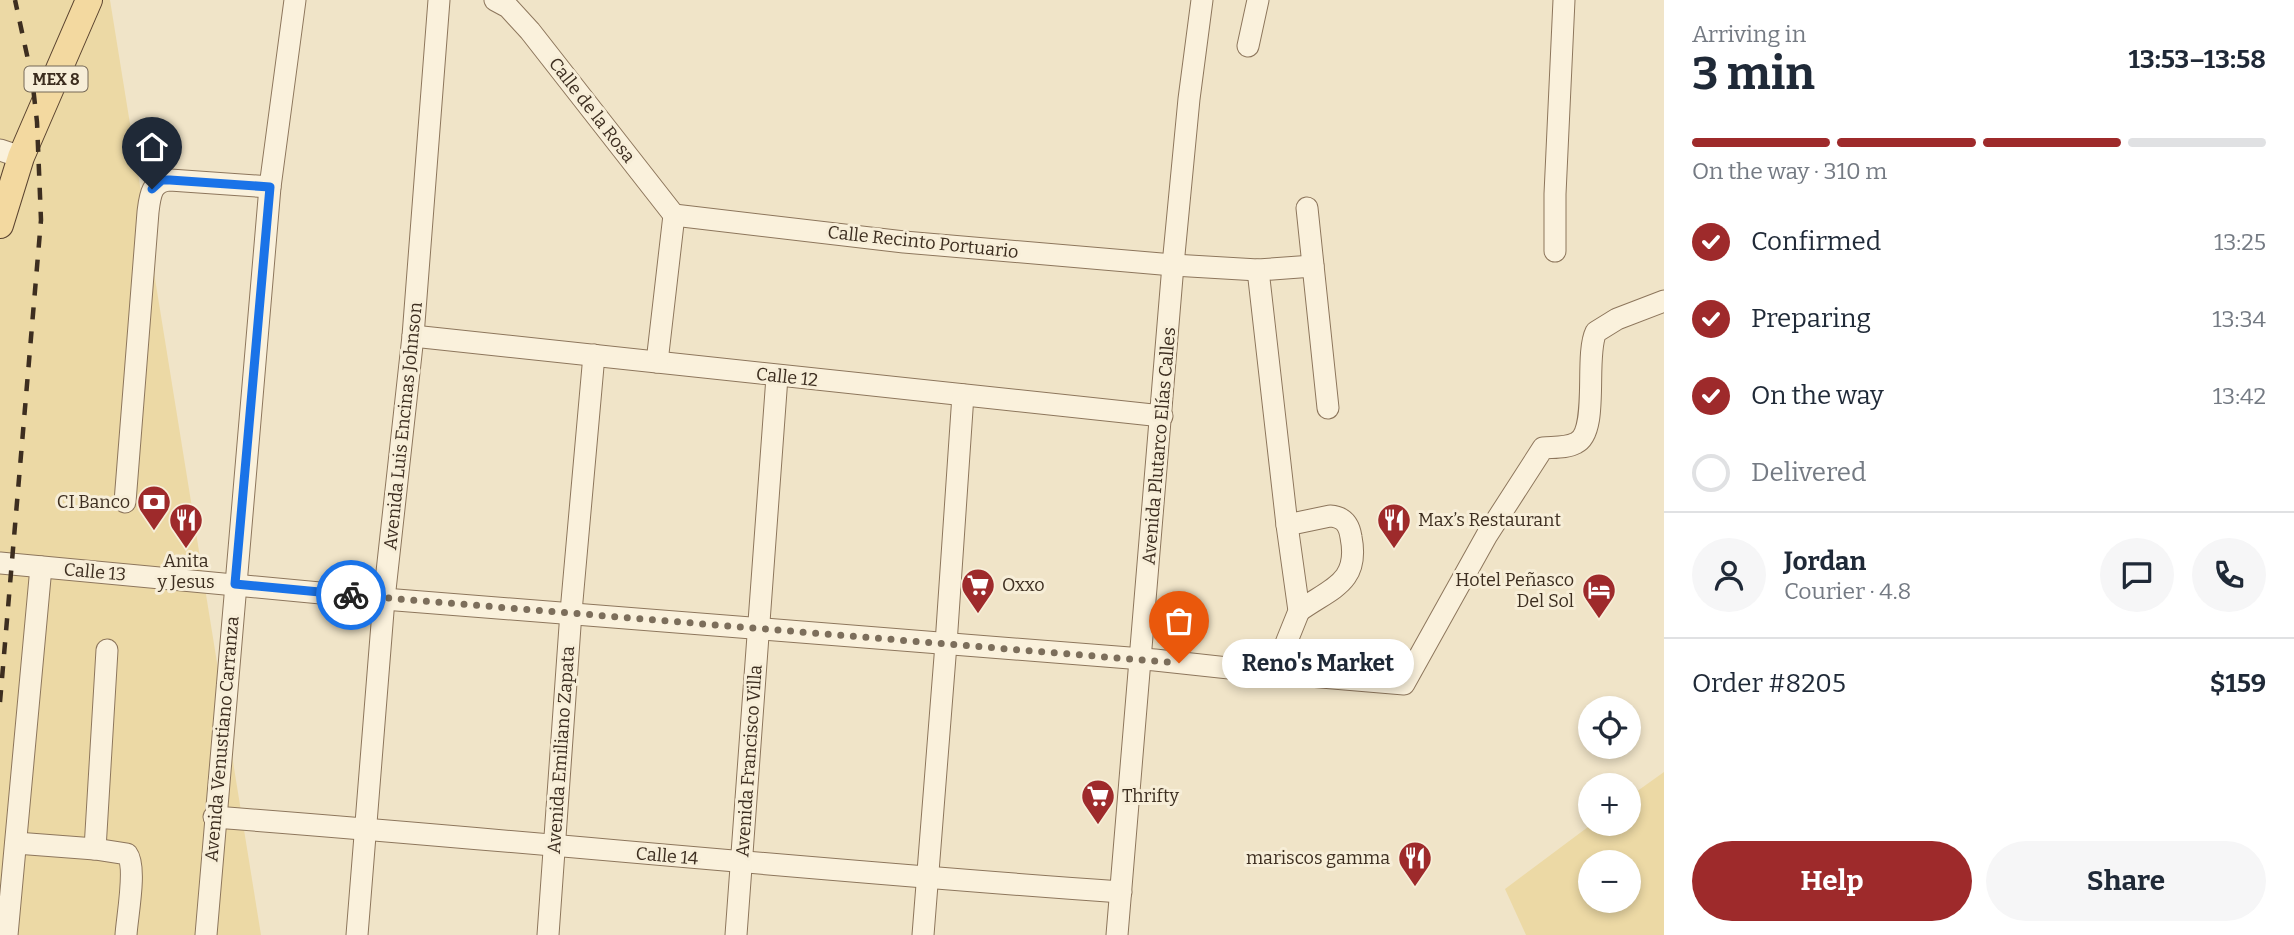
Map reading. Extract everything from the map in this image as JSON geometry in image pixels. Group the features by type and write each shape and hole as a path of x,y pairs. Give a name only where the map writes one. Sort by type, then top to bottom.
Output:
{"main road":[{"name":"MEX 8","path":"0,225 11,154 89,0"}],"street":[{"name":"Avenida Venustiano Carranza","path":"206,935 270,187 295,0"},
{"name":"Avenida Luis Encinas Johnson","path":"357,935 384,599 413,336 439,0"},
{"name":"Avenida Plutarco Elías Calles","path":"1117,935 1173,265 1189,99 1202,0"},
{"path":"1248,46 1258,0"},
{"path":"1555,251 1564,0"},
{"name":"Calle de la Rosa","path":"501,4 530,31 674,215"},
{"path":"124,502 152,189 162,180 270,187"},
{"path":"1307,208 1328,408"},
{"path":"657,362 674,215"},
{"name":"Calle Recinto Portuario","path":"674,215 904,242 1173,265 1258,270 1313,266"},
{"path":"1258,270 1287,525 1300,611 1274,673"},
{"name":"Calle 13","path":"0,563 384,599 1140,659 1404,684 1487,535 1543,448 1571,445 1584,436 1589,421 1591,347 1596,332 1617,318 1664,301"},
{"name":"Calle 12","path":"413,336 777,377 1162,416"},
{"name":"Avenida Emiliano Zapata","path":"548,935 571,612 594,355"},
{"name":"Avenida Francisco Villa","path":"736,935 777,377"},
{"path":"923,935 963,395"},
{"path":"1287,525 1337,516 1347,523 1354,550 1352,568 1345,580 1300,611"},
{"path":"7,935 41,567"},
{"path":"95,849 107,650"},
{"name":"Calle 14","path":"214,817 367,828 742,863 1121,892"},
{"path":"16,843 95,849 127,855 132,870 126,935"}],"sand":[{"path":"0,0 110,0 261,935 0,935"},
{"path":"1664,772 1664,935 1526,935 1505,889 1578,834 1641,836 1641,788"}],"railway":[{"path":"0,702 41,220 37,122 32,78 15,0"}],"way so far":[{"path":"351,595 1179,663"}],"place":[{"name":"CI Banco","path":"154,532"},
{"name":"Anita y Jesus","path":"186,550"},
{"name":"Max’s Restaurant","path":"1394,550"},
{"name":"Oxxo","path":"978,615"},
{"name":"Hotel Peñasco Del Sol","path":"1599,620"},
{"name":"Reno's Market","path":"1179,663"},
{"name":"Thrifty","path":"1098,826"},
{"name":"mariscos gamma","path":"1415,888"}],"route":[{"path":"152,189 162,180 270,187 235,584 351,595"}]}
